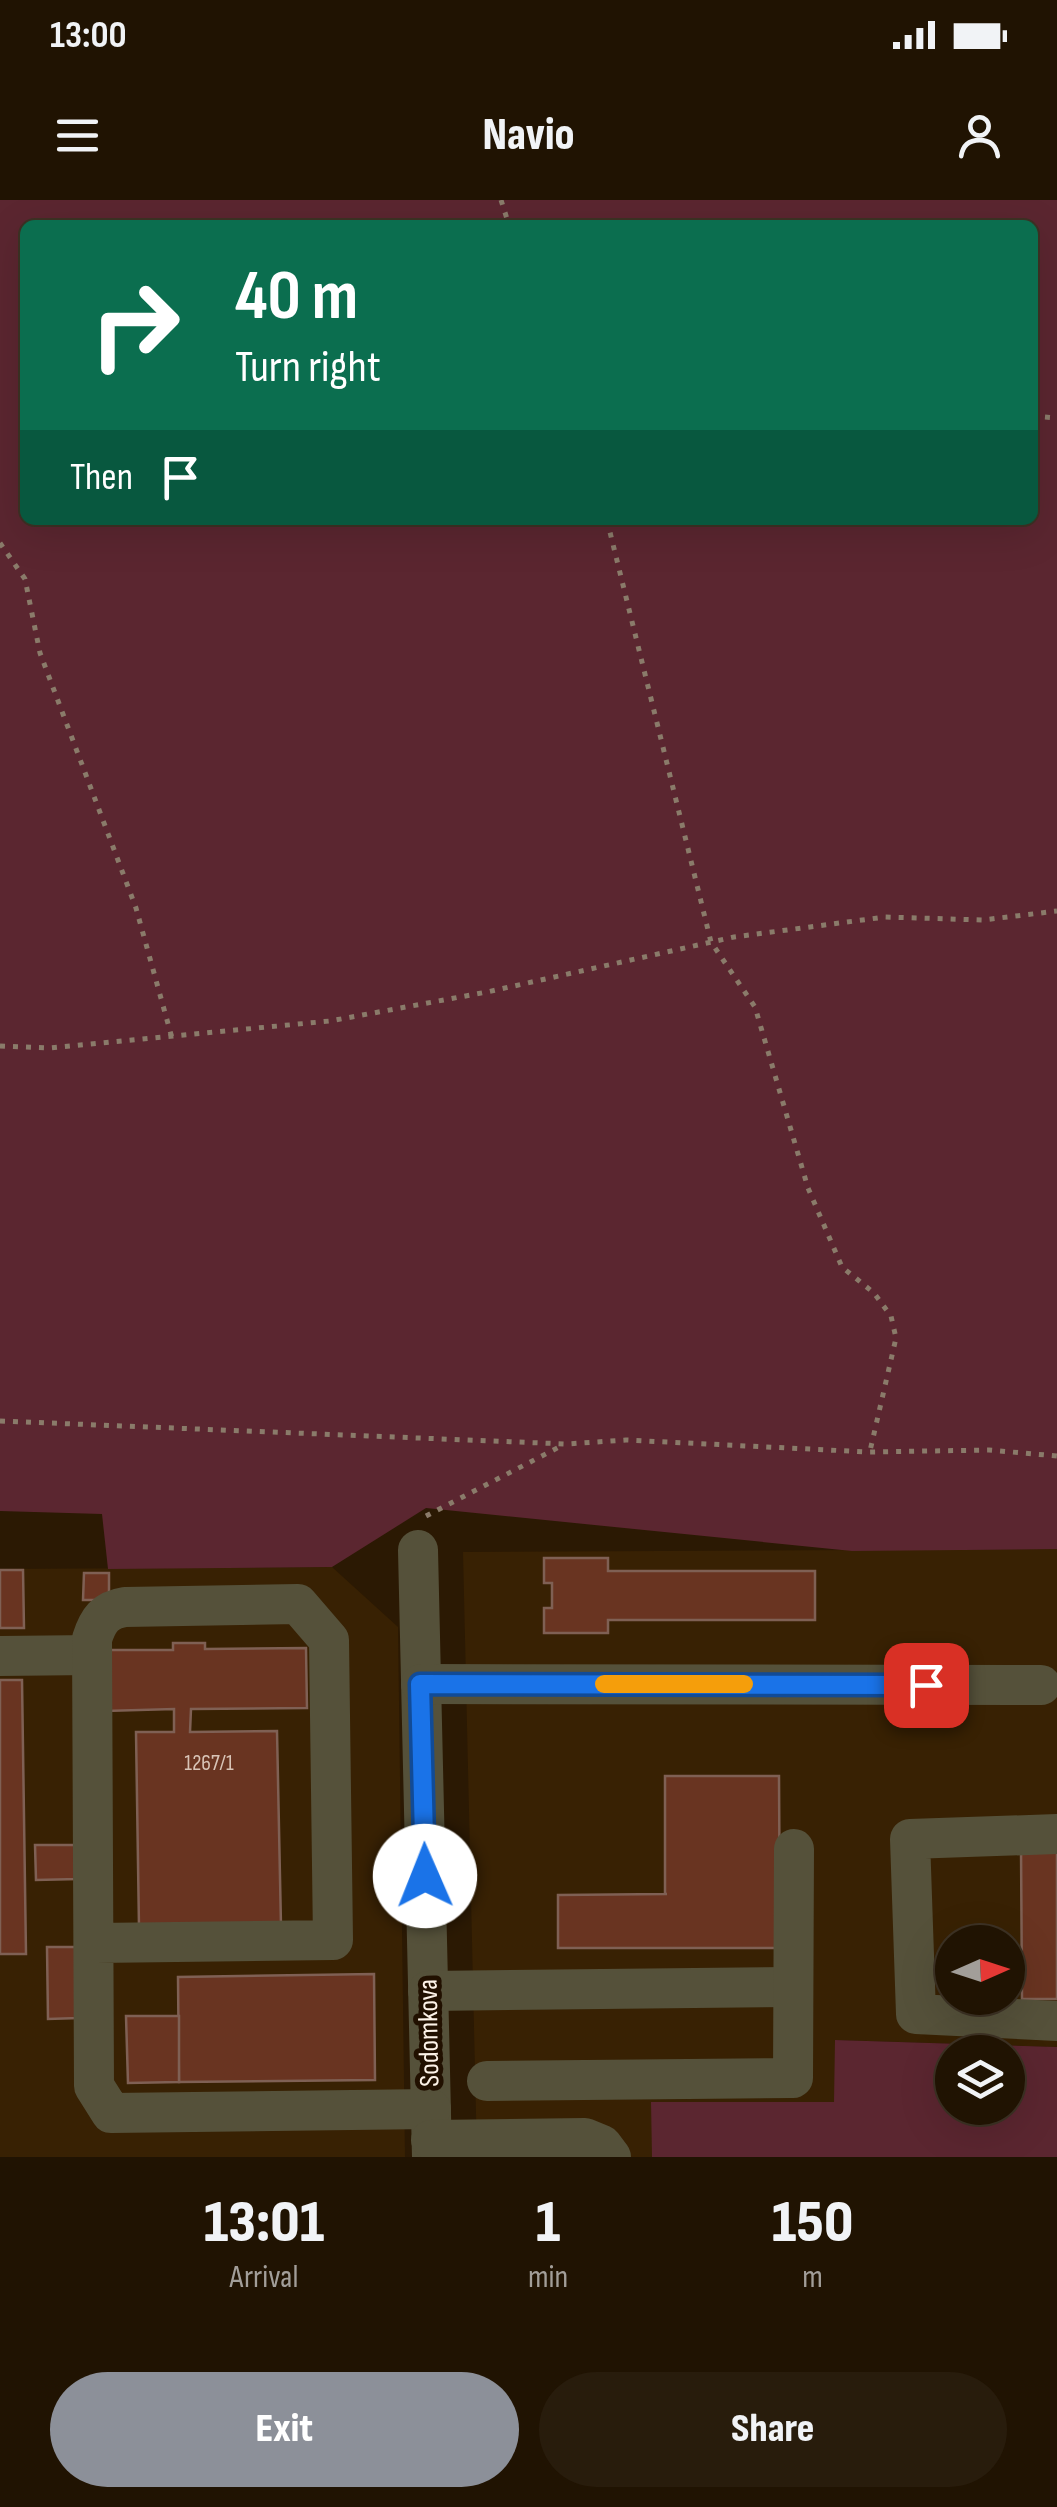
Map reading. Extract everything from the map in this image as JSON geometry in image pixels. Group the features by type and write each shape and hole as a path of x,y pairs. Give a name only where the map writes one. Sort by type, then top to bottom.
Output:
{"street":[{"name":"Sodomkova","path":"418,1550 431,2135"},
{"path":"96,1944 333,1940 329,1640 298,1604 125,1607 103,1615 92,1639 94,2086 111,2113 431,2135 585,2138 602,2146 611,2157"},
{"path":"0,1656 92,1655"},
{"path":"420,1684 1042,1685"},
{"path":"1057,1834 910,1838 916,2014 1057,2021"},
{"path":"487,2082 792,2078 794,1848"},
{"path":"428,1992 793,1987"}],"path":[{"path":"608,525 711,942 755,1007 808,1188 842,1267 874,1293 890,1316 896,1338 870,1452"},
{"path":"0,543 25,578 40,653 136,908 172,1038"},
{"path":"0,1046 50,1048 330,1021 487,992 711,942 885,917 982,920 1057,911"},
{"path":"0,1421 566,1444 626,1440 870,1452 989,1450 1057,1456"},
{"path":"418,1550 412,1522 566,1444"}],"shaded area":[{"path":"0,200 1057,200 1057,1549 852,1551 426,1508 332,1567 108,1569 102,1514 0,1511"},
{"path":"1057,1549 1057,2047 1025,2046 1025,2035 935,2035 935,2043 836,2040 835,2102 652,2102 652,2157 477,2157 463,1552"},
{"path":"332,1567 398,1627 405,2157 0,2157 0,1569"},
{"path":"835,2040 935,2043 935,2125 1025,2125 1025,2046 1057,2047 1057,2157 652,2157 651,2102 834,2102"}],"building":[{"path":"544,1558 608,1558 608,1571 815,1571 815,1620 608,1620 608,1633 544,1633 544,1608 552,1608 552,1583 544,1583"},
{"path":"0,1570 23,1570 24,1628 0,1628"},
{"path":"84,1573 109,1573 109,1600 83,1600"},
{"path":"173,1643 205,1643 205,1649 306,1648 307,1708 191,1709 190,1732 277,1731 281,1926 139,1927 136,1732 174,1732 174,1709 105,1711 105,1650 173,1650"},
{"path":"0,1680 22,1680 26,1954 0,1954"},
{"path":"665,1776 779,1776 780,1948 558,1948 558,1895 667,1894"},
{"path":"35,1845 76,1845 78,1879 36,1880"},
{"path":"1021,1847 1057,1847 1057,1999 1025,1999 1025,1925 1022,1925"},
{"path":"47,1947 78,1947 79,2018 48,2019"},
{"path":"374,1974 375,2080 179,2082 178,1977"},
{"path":"126,2016 179,2016 179,2082 128,2083"}],"slow traffic":[{"path":"604,1684 744,1684"}],"route":[{"path":"425,1876 420,1684 926,1685"}]}
